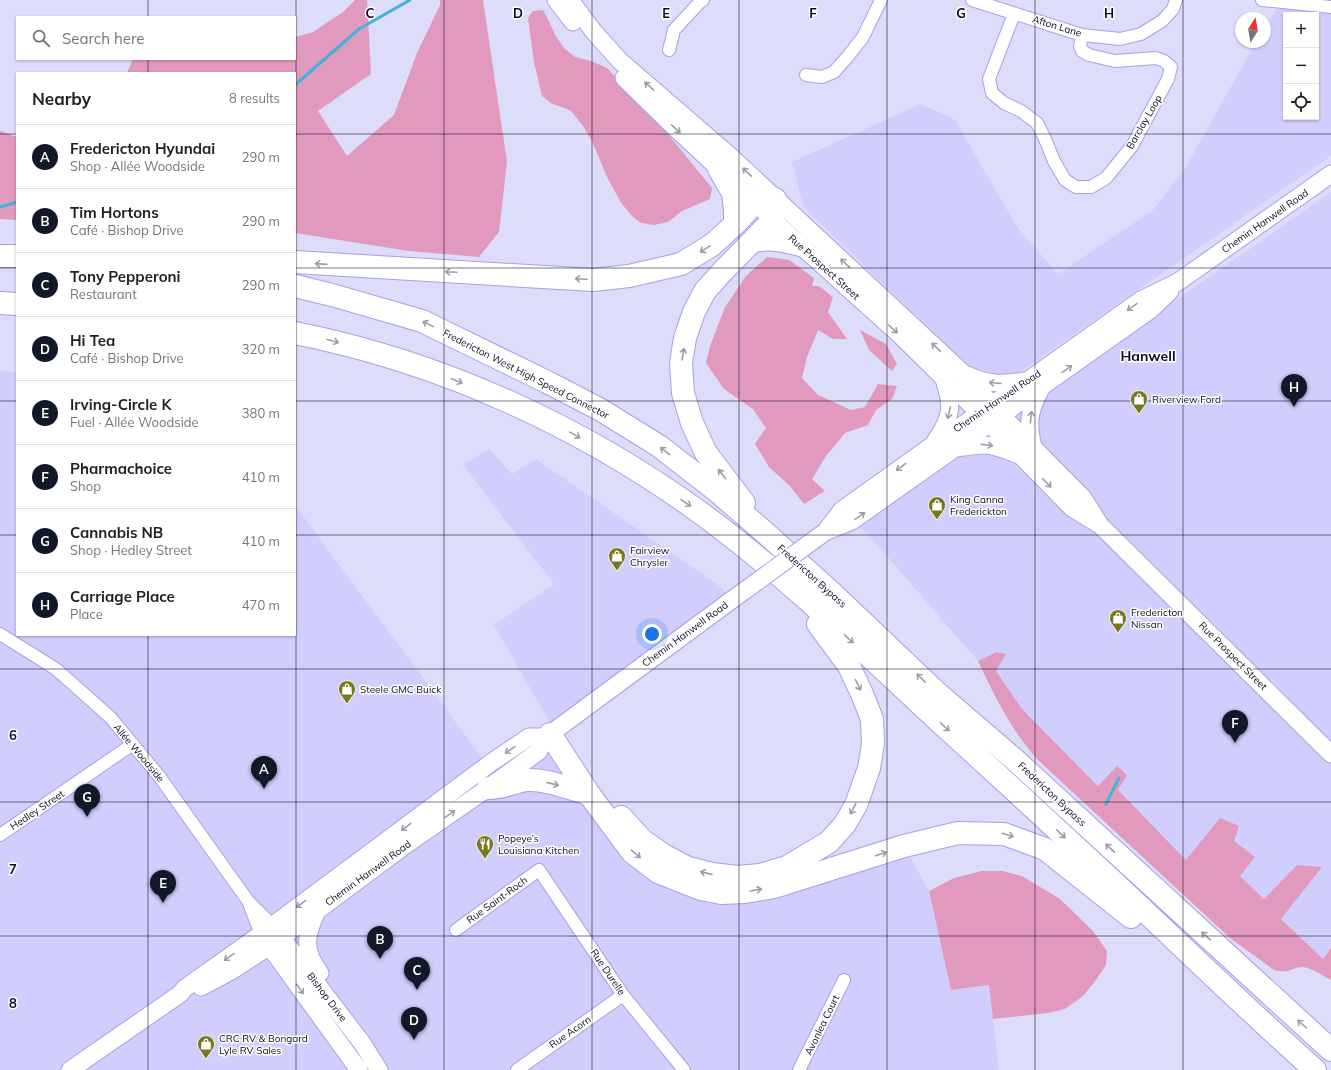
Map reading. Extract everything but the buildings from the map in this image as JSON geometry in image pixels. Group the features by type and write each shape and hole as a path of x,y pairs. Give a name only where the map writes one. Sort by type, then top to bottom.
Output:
{"highway":[{"path":"718,169 733,193 735,224"},
{"path":"296,262 593,280 629,276 681,264 712,245 735,224 768,207"},
{"path":"768,207 753,241 705,291 694,312 685,338 681,363 683,393 692,423 706,453 771,538"},
{"path":"753,241 780,239 800,245"},
{"path":"0,256 16,256"},
{"name":"Fredericton West High Speed Connector","path":"296,286 422,321 587,403 659,446 717,491 771,538"},
{"path":"0,303 16,304"},
{"path":"296,333 322,338 392,357 453,379 517,405 572,433 634,468 702,514 800,594 821,627 849,666 872,719 873,744 869,768 856,805 845,824 829,842 787,867 760,875 738,877 712,874 688,868 665,856 642,840 625,822 598,786 552,732"},
{"name":"Fredericton Bypass","path":"771,538 834,595 935,691 1014,759 1331,1050"},
{"name":"Fredericton Bypass","path":"800,594 1104,873 1314,1070"},
{"path":"552,732 589,794 632,852 658,872 701,889 721,893 745,892 774,887 904,846 958,833 1004,834 1045,849 1056,857 1280,1039"},
{"path":"488,788 496,788 517,781 540,780 589,794"}],"main road":[{"name":"Rue Prospect Street","path":"556,0 585,37 612,66 718,169 768,207 964,374 991,414 1026,451 1084,498 1100,525 1331,754"},
{"name":"Rue Prospect Street","path":"570,0 594,32 620,60 730,156 768,207 800,245 900,335 944,379 991,414"},
{"name":"Chemin Hanwell Road","path":"825,532 842,510 933,445 991,414 1034,384 1150,310 1178,282 1331,174"},
{"path":"954,449 984,444 1026,451 1030,432 1030,417 1034,384 994,384 979,381 964,374"},
{"path":"933,445 945,427 950,409 950,396 944,379"},
{"name":"Chemin Hanwell Road","path":"70,1070 180,994 185,988 271,936 316,911 407,844 488,788 539,750 552,732 825,532 852,521 954,449 991,414"},
{"name":"Chemin Hanwell Road","path":"180,994 189,993 231,971 271,936 492,762 529,737 552,732"},
{"path":"316,911 309,926 307,938 308,951 313,964 353,1019 362,1043"},
{"name":"Bishop Drive","path":"271,936 286,968 359,1070"},
{"name":"Bishop Drive","path":"271,936 362,1043 379,1070"},
{"path":"231,971 252,964 262,963 269,963 286,968"}],"street":[{"path":"669,50 674,30 703,0"},
{"path":"806,75 822,77 834,72 863,37 881,0"},
{"name":"Afton Lane","path":"972,0 1082,35 1120,38 1141,34 1162,21 1173,9 1176,0"},
{"path":"1262,0 1331,7"},
{"name":"Barclay Loop","path":"1014,14 989,79 992,93 1004,103 1037,122 1064,180 1076,187 1091,187 1106,178 1132,146 1168,80 1171,67 1164,61 1156,58 1115,61 1089,55 1082,51 1080,46 1082,35"},
{"name":"Allée Woodside","path":"0,634 56,669 111,718 170,790 271,936"},
{"name":"Hedley Street","path":"0,835 133,744"},
{"name":"Rue Saint-Roch","path":"456,930 539,870"},
{"name":"Rue Durelle","path":"539,870 623,995 684,1070"},
{"name":"Avonlea Court","path":"800,1070 844,980"},
{"name":"Rue Acorn","path":"517,1070 623,995"}],"shaded area":[{"path":"355,0 367,0 371,74 318,111 347,156 394,115 417,53 440,5 440,0 483,0 507,162 499,232 479,257 409,251 296,233 296,72 127,72 133,60 296,60 296,37 313,32 343,12"},
{"path":"1281,2 1331,7 1331,156 1020,372 1009,376 997,376 985,373 972,368 960,359 803,206 792,162 921,104 955,120 1017,227 1058,274 1152,211 1187,165 1253,48 1271,48 1271,17"},
{"path":"543,10 555,35 564,48 575,57 591,61 607,68 667,133 712,188 710,199 682,211 668,222 654,225 641,223 633,217 621,203 607,177 592,141 583,126 572,112 552,104 542,96 534,62 528,18 533,11"},
{"path":"0,131 16,137 16,220 0,219"},
{"path":"1331,192 1331,948 1323,959 1281,919 1321,867 1297,865 1265,899 1239,876 1186,860 1118,790 1127,775 1117,766 1099,786 1022,709 996,671 1006,654 996,652 978,661 865,531 854,525"},
{"path":"767,257 789,260 814,278 812,286 819,286 833,297 828,312 847,339 833,339 818,330 807,357 802,378 818,395 851,410 865,407 878,384 897,386 892,399 876,410 868,425 845,433 826,456 812,479 825,491 804,504 790,486 769,467 755,444 766,428 753,409 724,389 706,363 710,346 725,307 746,276"},
{"path":"860,330 886,344 897,364 892,371 869,350"},
{"path":"0,370 16,373 16,636 296,636 296,506 488,766 553,732 568,770 701,889 904,846 929,891 951,990 989,985 999,1070 0,1070"},
{"path":"489,449 512,474 536,459 718,585 733,599 554,730 494,625 554,584 463,465"},
{"path":"996,652 1006,654 996,671 1022,709 1098,786 1117,766 1127,775 1118,790 1186,860 1220,818 1239,826 1234,841 1255,857 1240,876 1264,899 1297,865 1322,867 1281,919 1323,959 1331,948 1331,980 1306,967 1283,971 1274,970 1230,938 1038,760 1028,749 1012,725 997,700 978,661"},
{"path":"982,871 1002,871 1022,876 1060,899 1093,931 1107,951 1106,965 1096,980 1083,996 1065,1009 1048,1013 993,1019 989,985 951,990 929,891 954,878"}],"waterway":[{"path":"296,84 359,29 410,0"},
{"path":"0,207 16,202"},
{"path":"1106,804 1119,778"}],"place":[{"name":"Carriage Place","path":"1294,407"},
{"name":"Riverview Ford","path":"1139,414"},
{"name":"King Canna Frederickton","path":"937,520"},
{"name":"Fairview Chrysler","path":"617,571"},
{"name":"Fredericton Nissan","path":"1118,633"},
{"name":"Steele GMC Buick","path":"347,704"},
{"name":"Pharmachoice","path":"1235,743"},
{"name":"Fredericton Hyundai","path":"264,789"},
{"name":"Cannabis NB","path":"87,817"},
{"name":"Popeye’s Louisiana Kitchen","path":"485,859"},
{"name":"Irving-Circle K","path":"163,903"},
{"name":"Tim Hortons","path":"380,959"},
{"name":"Tony Pepperoni","path":"417,990"},
{"name":"Hi Tea","path":"414,1040"},
{"name":"CRC RV & Bongard Lyle RV Sales","path":"206,1059"}],"district":[{"name":"Hanwell","path":"1148,356"}]}
